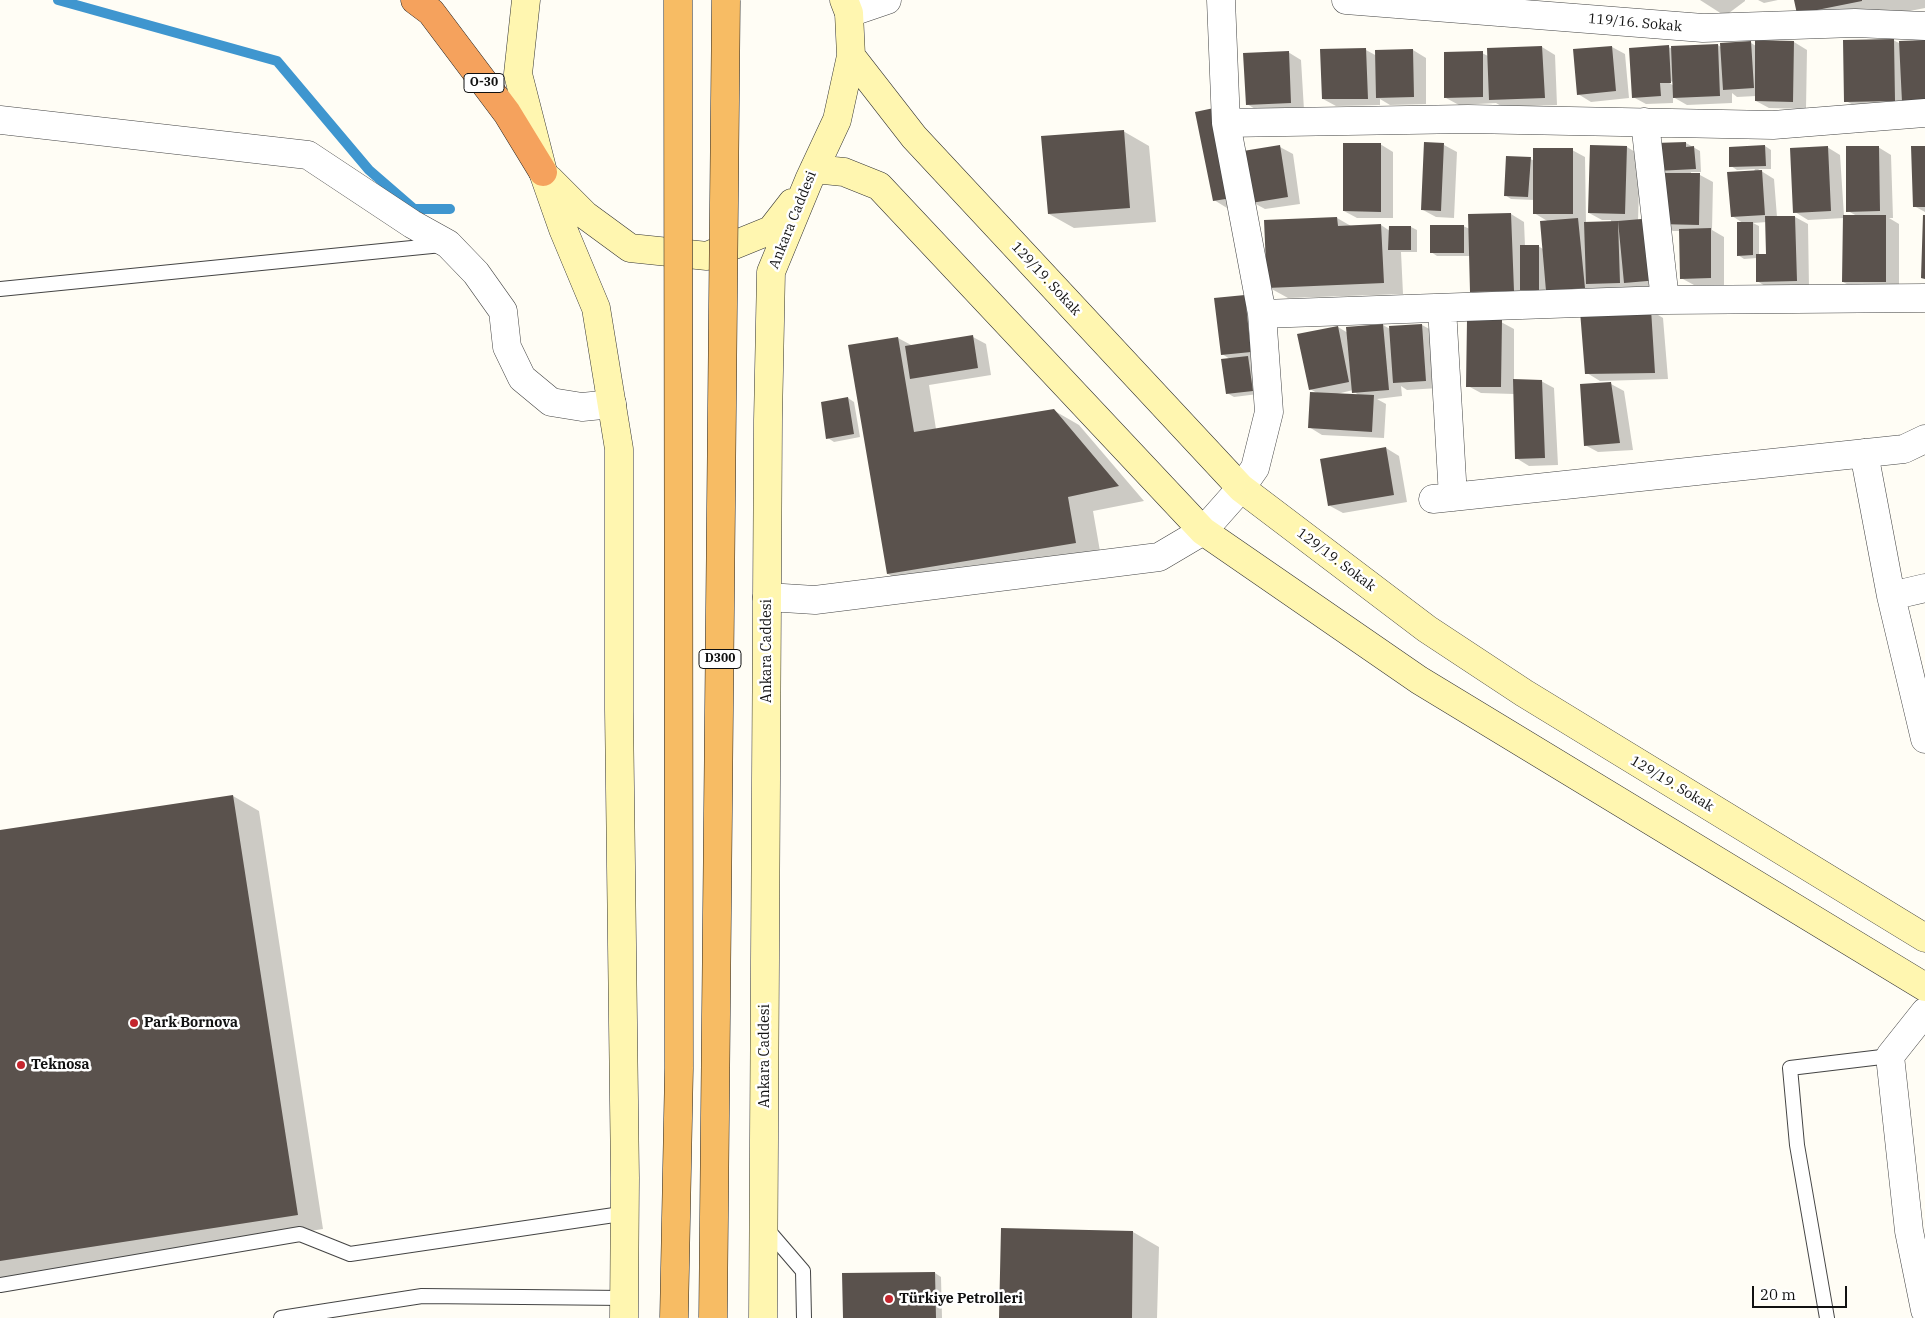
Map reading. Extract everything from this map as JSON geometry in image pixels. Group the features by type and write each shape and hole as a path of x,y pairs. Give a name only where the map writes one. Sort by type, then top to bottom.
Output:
{"highway":[{"name":"O-30","path":"415,0 431,12 507,113 543,172"},
{"name":"D300","path":"674,1318 679,1068 678,0"},
{"name":"D300","path":"713,1318 726,0"}],"main road":[{"path":"526,0 518,74 543,172 596,308 619,449 619,710 625,1178 624,1308"},
{"name":"Ankara Caddesi","path":"763,1318 768,420 771,272 837,120 851,56 846,7"},
{"name":"129/19. Sokak","path":"851,56 914,137 1242,488 1427,629 1524,693 1925,938"},
{"path":"543,172 585,215 630,248 707,256 771,230 812,175 844,172 879,186 1203,531 1418,680 1925,987"}],"street":[{"path":"846,7 887,0"},
{"path":"767,596 814,600 1159,557 1203,531 1242,488 1255,468 1269,412 1262,314 1226,123 1220,0"},
{"name":"119/16. Sokak","path":"1346,0 1703,28 1855,23 1925,26"},
{"path":"1226,123 1468,119 1772,125 1925,113"},
{"path":"0,120 308,156 412,224 448,244 476,273 503,311 507,347 522,378 551,402 582,408 612,404"},
{"path":"1645,122 1665,300"},
{"path":"1262,314 1665,300 1925,298"},
{"path":"1442,308 1443,498 1904,449 1925,439"},
{"path":"1864,453 1891,596 1925,739"},
{"path":"1891,596 1925,588"},
{"path":"1925,1012 1890,1056 1909,1231 1925,1310"}],"lane":[{"path":"0,290 448,244"},
{"path":"1827,1318 1797,1145 1790,1068 1890,1056"},
{"path":"0,1285 300,1234 350,1254 621,1214 625,1178"},
{"path":"764,1225 803,1271 804,1318"},
{"path":"280,1318 422,1296 624,1308"}],"building":[{"path":"1794,0 1862,0 1862,1 1797,14"},
{"path":"1894,39 1895,101 1844,102 1843,40"},
{"path":"1755,40 1794,41 1793,102 1755,101"},
{"path":"1925,40 1925,101 1902,102 1899,41"},
{"path":"1751,41 1754,88 1723,90 1720,43"},
{"path":"1718,44 1720,96 1673,98 1671,46"},
{"path":"1669,45 1671,83 1660,83 1661,96 1632,98 1629,48"},
{"path":"1542,46 1545,98 1489,100 1487,48"},
{"path":"1612,46 1616,91 1577,95 1573,49"},
{"path":"1366,48 1368,99 1322,99 1320,49"},
{"path":"1413,49 1414,97 1376,98 1375,50"},
{"path":"1289,51 1291,103 1246,105 1243,53"},
{"path":"1483,51 1483,97 1444,98 1444,52"},
{"path":"1214,108 1232,198 1213,201 1195,112"},
{"path":"1124,130 1130,208 1048,214 1041,136"},
{"path":"1424,142 1444,143 1441,211 1421,210"},
{"path":"1686,142 1686,147 1694,146 1696,169 1656,171 1655,143"},
{"path":"1343,143 1381,143 1381,212 1343,211"},
{"path":"1280,145 1288,197 1251,203 1243,151"},
{"path":"1590,145 1627,146 1625,214 1588,213"},
{"path":"1765,145 1766,166 1729,167 1729,147"},
{"path":"1828,146 1831,211 1793,213 1790,148"},
{"path":"1846,146 1879,146 1880,211 1846,212"},
{"path":"1911,146 1925,146 1925,207 1913,207"},
{"path":"1533,148 1573,148 1573,214 1533,214"},
{"path":"1506,156 1531,157 1528,197 1504,196"},
{"path":"1762,170 1765,215 1731,217 1727,172"},
{"path":"1659,173 1700,173 1699,225 1659,224"},
{"path":"1511,213 1514,291 1470,292 1468,214"},
{"path":"1843,215 1886,215 1886,282 1842,282"},
{"path":"1923,215 1925,215 1925,279 1921,278"},
{"path":"1765,216 1795,216 1797,281 1756,282 1756,254 1766,254"},
{"path":"1337,217 1338,226 1381,224 1384,283 1267,288 1264,220"},
{"path":"1578,218 1585,288 1546,291 1540,221"},
{"path":"1653,218 1659,280 1624,283 1618,221"},
{"path":"1618,221 1620,283 1586,284 1584,222"},
{"path":"1737,222 1753,222 1753,255 1737,256"},
{"path":"1430,225 1464,225 1464,253 1430,253"},
{"path":"1389,226 1411,226 1411,250 1388,250"},
{"path":"1711,228 1711,278 1680,279 1679,229"},
{"path":"1520,245 1539,245 1539,290 1520,290"},
{"path":"1245,295 1251,352 1221,355 1214,298"},
{"path":"1651,309 1655,373 1585,374 1580,311"},
{"path":"1467,320 1502,320 1501,387 1466,387"},
{"path":"1383,324 1389,390 1352,393 1346,327"},
{"path":"1422,324 1426,381 1393,383 1389,326"},
{"path":"1338,326 1349,382 1309,390 1297,334"},
{"path":"973,335 978,368 910,379 905,346"},
{"path":"898,337 914,432 1054,409 1119,486 1068,497 1076,543 887,574 848,345"},
{"path":"1248,356 1253,391 1226,394 1221,359"},
{"path":"1513,379 1542,380 1545,458 1515,459"},
{"path":"1611,382 1620,443 1584,446 1580,384"},
{"path":"1310,392 1374,395 1372,432 1308,428"},
{"path":"848,397 854,434 826,439 821,402"},
{"path":"1386,447 1394,495 1328,506 1320,459"},
{"name":"Park Bornova","path":"233,795 298,1215 0,1261 0,830"},
{"path":"1001,1228 1133,1231 1132,1318 999,1318"},
{"path":"935,1272 936,1318 843,1318 842,1273"}],"waterway":[{"path":"58,0 277,61 369,170 414,209 450,209"}],"place":[{"name":"Park Bornova","path":"134,1023"},
{"name":"Teknosa","path":"21,1065"},
{"name":"Türkiye Petrolleri","path":"889,1299"}]}
